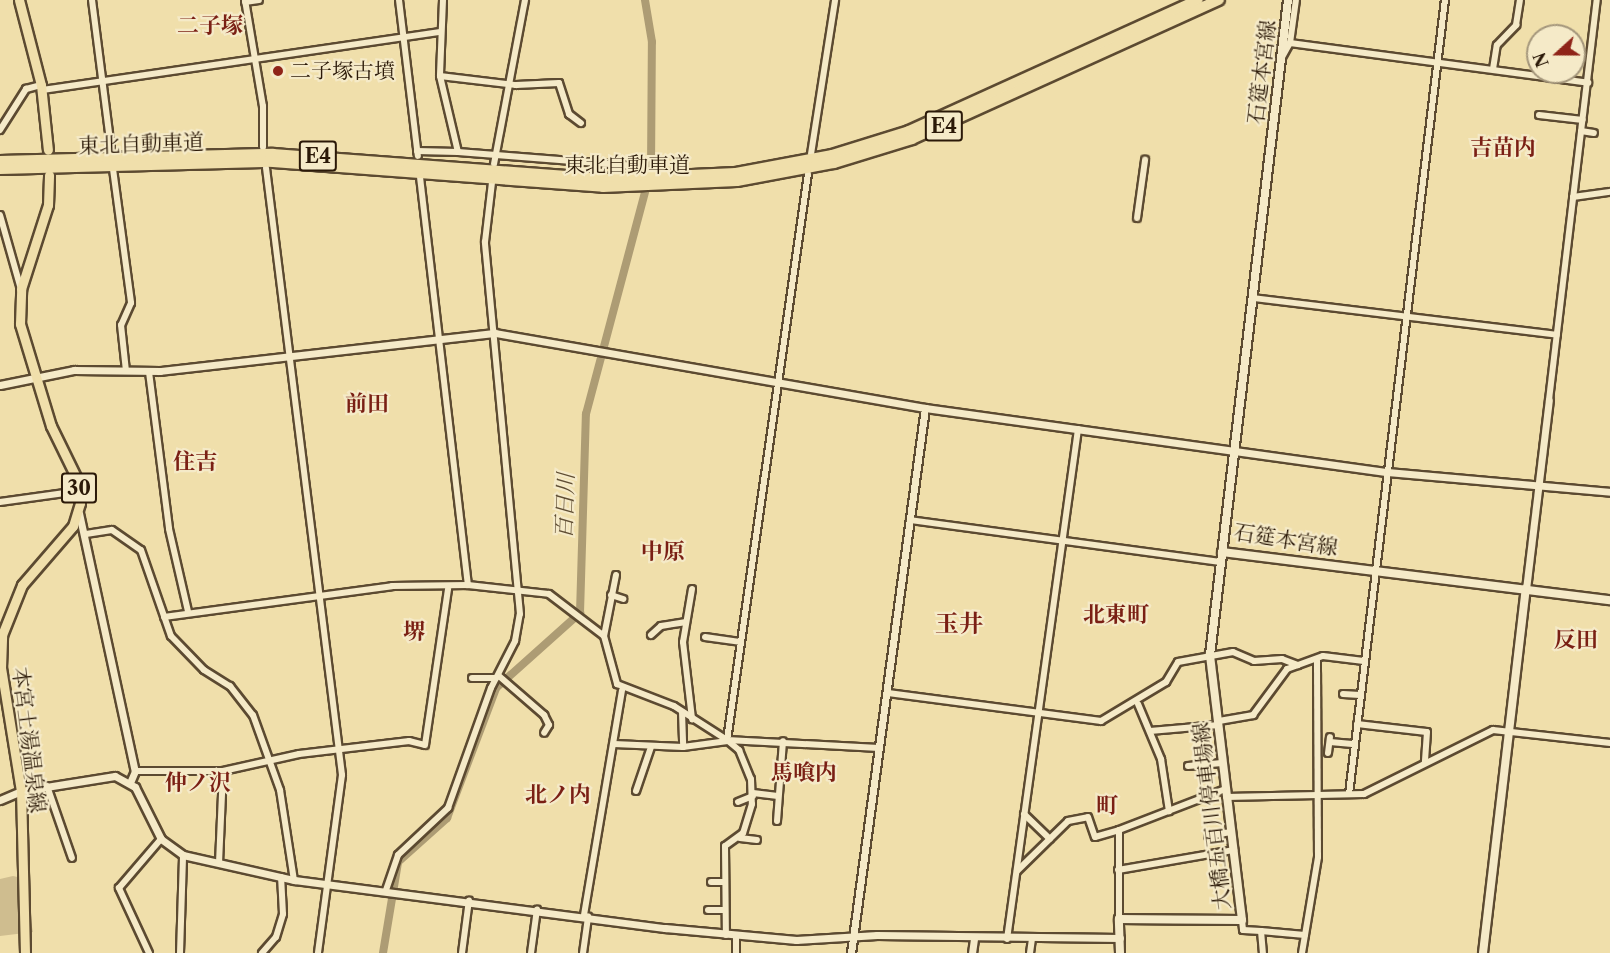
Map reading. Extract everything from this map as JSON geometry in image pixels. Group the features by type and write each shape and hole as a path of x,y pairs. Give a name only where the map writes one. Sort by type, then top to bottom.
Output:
{"highway":[{"name":"東北自動車道","path":"652,183 767,168 875,143 971,106 1198,0"},
{"name":"東北自動車道","path":"0,169 273,162 634,183 748,180 879,150 984,109 1219,0"},
{"name":"東北自動車道","path":"0,161 273,154 634,183"}],"main road":[{"path":"19,0 42,88 48,150"},
{"name":"石筵本宮線","path":"1288,0 1222,557 1375,571 1526,589"},
{"name":"30","path":"50,175 48,205 21,289 20,324 34,376 79,492 79,513"},
{"name":"本宮土湯温泉線","path":"25,953 21,791 1,668 3,620 22,585 79,513"},
{"name":"大橋五百川停車場線","path":"1119,919 1242,920 1210,655 1222,557"},
{"path":"1483,953 1526,589 1610,600"},
{"path":"1119,919 1120,953"}],"street":[{"path":"92,0 111,149"},
{"path":"259,0 245,1 263,106 263,147"},
{"path":"399,0 418,153 458,152 635,166"},
{"path":"442,0 440,76 458,152"},
{"path":"494,164 525,0"},
{"path":"811,154 835,0"},
{"path":"1281,59 1290,43 1296,0"},
{"path":"1348,794 1388,472 1440,14 1445,0"},
{"path":"1493,69 1497,45 1516,25 1520,0"},
{"path":"1526,589 1597,0"},
{"path":"0,130 26,89 102,81 403,35 441,32"},
{"path":"1290,43 1436,60 1588,83"},
{"path":"440,76 508,85 560,83 569,114 581,123"},
{"path":"1539,115 1582,120"},
{"path":"1581,131 1594,132"},
{"path":"1137,218 1145,160"},
{"path":"266,168 342,785 318,953"},
{"path":"113,170 131,303 121,325 126,371"},
{"path":"728,740 740,642 808,174"},
{"path":"420,177 468,585"},
{"path":"391,891 398,855 448,808 500,678 514,635 518,593 485,242 492,182"},
{"path":"1573,197 1610,192"},
{"path":"0,215 21,289"},
{"path":"1253,298 1557,335"},
{"path":"0,385 34,376 126,371 150,372 440,335 495,333 609,351 925,408 1388,472 1610,492"},
{"path":"150,372 169,529 188,611"},
{"path":"851,953 925,408"},
{"path":"1007,939 1078,429"},
{"path":"0,502 79,492"},
{"path":"79,513 86,534 135,771 130,783"},
{"path":"910,520 1063,540 1222,557"},
{"path":"86,534 112,530 141,550 164,617 177,644 230,686 253,715 280,789 294,880"},
{"path":"582,953 622,690 604,636 616,575"},
{"path":"164,617 188,611 392,586 447,589 468,585 518,593 549,594 604,636"},
{"path":"135,771 223,771 269,760 338,750 409,741 425,745 447,589"},
{"path":"692,590 685,622 693,720"},
{"path":"611,596 623,599"},
{"path":"651,635 661,626 685,622"},
{"path":"705,637 740,642"},
{"path":"888,693 1101,721 1138,704 1169,678 1178,662 1233,652 1254,661 1282,659 1298,665"},
{"path":"1150,731 1219,723 1254,715 1282,673 1317,658 1364,661"},
{"path":"1302,953 1318,858 1317,658"},
{"path":"472,678 500,678 544,715 549,725 544,733"},
{"path":"622,690 682,712 728,740 742,756 753,794 740,838"},
{"path":"1343,694 1360,695"},
{"path":"1138,704 1150,731 1169,811"},
{"path":"722,705 731,706"},
{"path":"682,712 683,747"},
{"path":"1357,724 1427,732 1425,763"},
{"path":"1017,871 1068,821 1085,816 1095,837 1226,793 1316,796 1364,794 1493,730 1509,729 1610,743"},
{"path":"614,744 683,747 728,740 783,741 879,748"},
{"path":"1328,753 1330,740 1355,744"},
{"path":"777,821 783,741"},
{"path":"636,791 651,747"},
{"path":"1188,766 1222,763"},
{"path":"219,863 223,771"},
{"path":"0,800 21,791 103,775 130,783 161,839 183,855 294,880 469,900 736,937 853,935 1007,939 1120,938"},
{"path":"47,786 72,858"},
{"path":"738,802 753,794 778,796"},
{"path":"1024,814 1050,839"},
{"path":"1119,830 1119,919"},
{"path":"1208,836 1231,832"},
{"path":"726,935 725,846 740,838 757,840"},
{"path":"149,953 119,888 161,839"},
{"path":"1118,870 1234,850"},
{"path":"180,953 183,855"},
{"path":"262,953 276,937 282,914 281,877"},
{"path":"711,882 724,882"},
{"path":"462,953 469,900"},
{"path":"531,953 537,909"},
{"path":"708,910 725,910"},
{"path":"1242,920 1243,930 1305,935"},
{"path":"1261,931 1263,953"},
{"path":"736,937 736,953"},
{"path":"972,953 974,938"},
{"path":"1030,953 1032,939"}],"shaded area":[{"path":"13,876 22,878 33,932 0,936 0,879"}],"waterway":[{"name":"百日川","path":"383,953 398,862 447,818 496,688 580,613 586,414 651,170 652,42 645,0"}],"place":[{"name":"二子塚古墳","path":"278,71"}],"district":[{"name":"二子塚","path":"210,26"},
{"name":"吉苗内","path":"1503,148"},
{"name":"前田","path":"367,404"},
{"name":"住吉","path":"195,462"},
{"name":"中原","path":"663,552"},
{"name":"北東町","path":"1116,615"},
{"name":"玉井","path":"959,624"},
{"name":"堺","path":"414,632"},
{"name":"反田","path":"1576,640"},
{"name":"馬喰内","path":"804,773"},
{"name":"仲ノ沢","path":"198,783"},
{"name":"北ノ内","path":"558,795"},
{"name":"町","path":"1107,806"}]}
